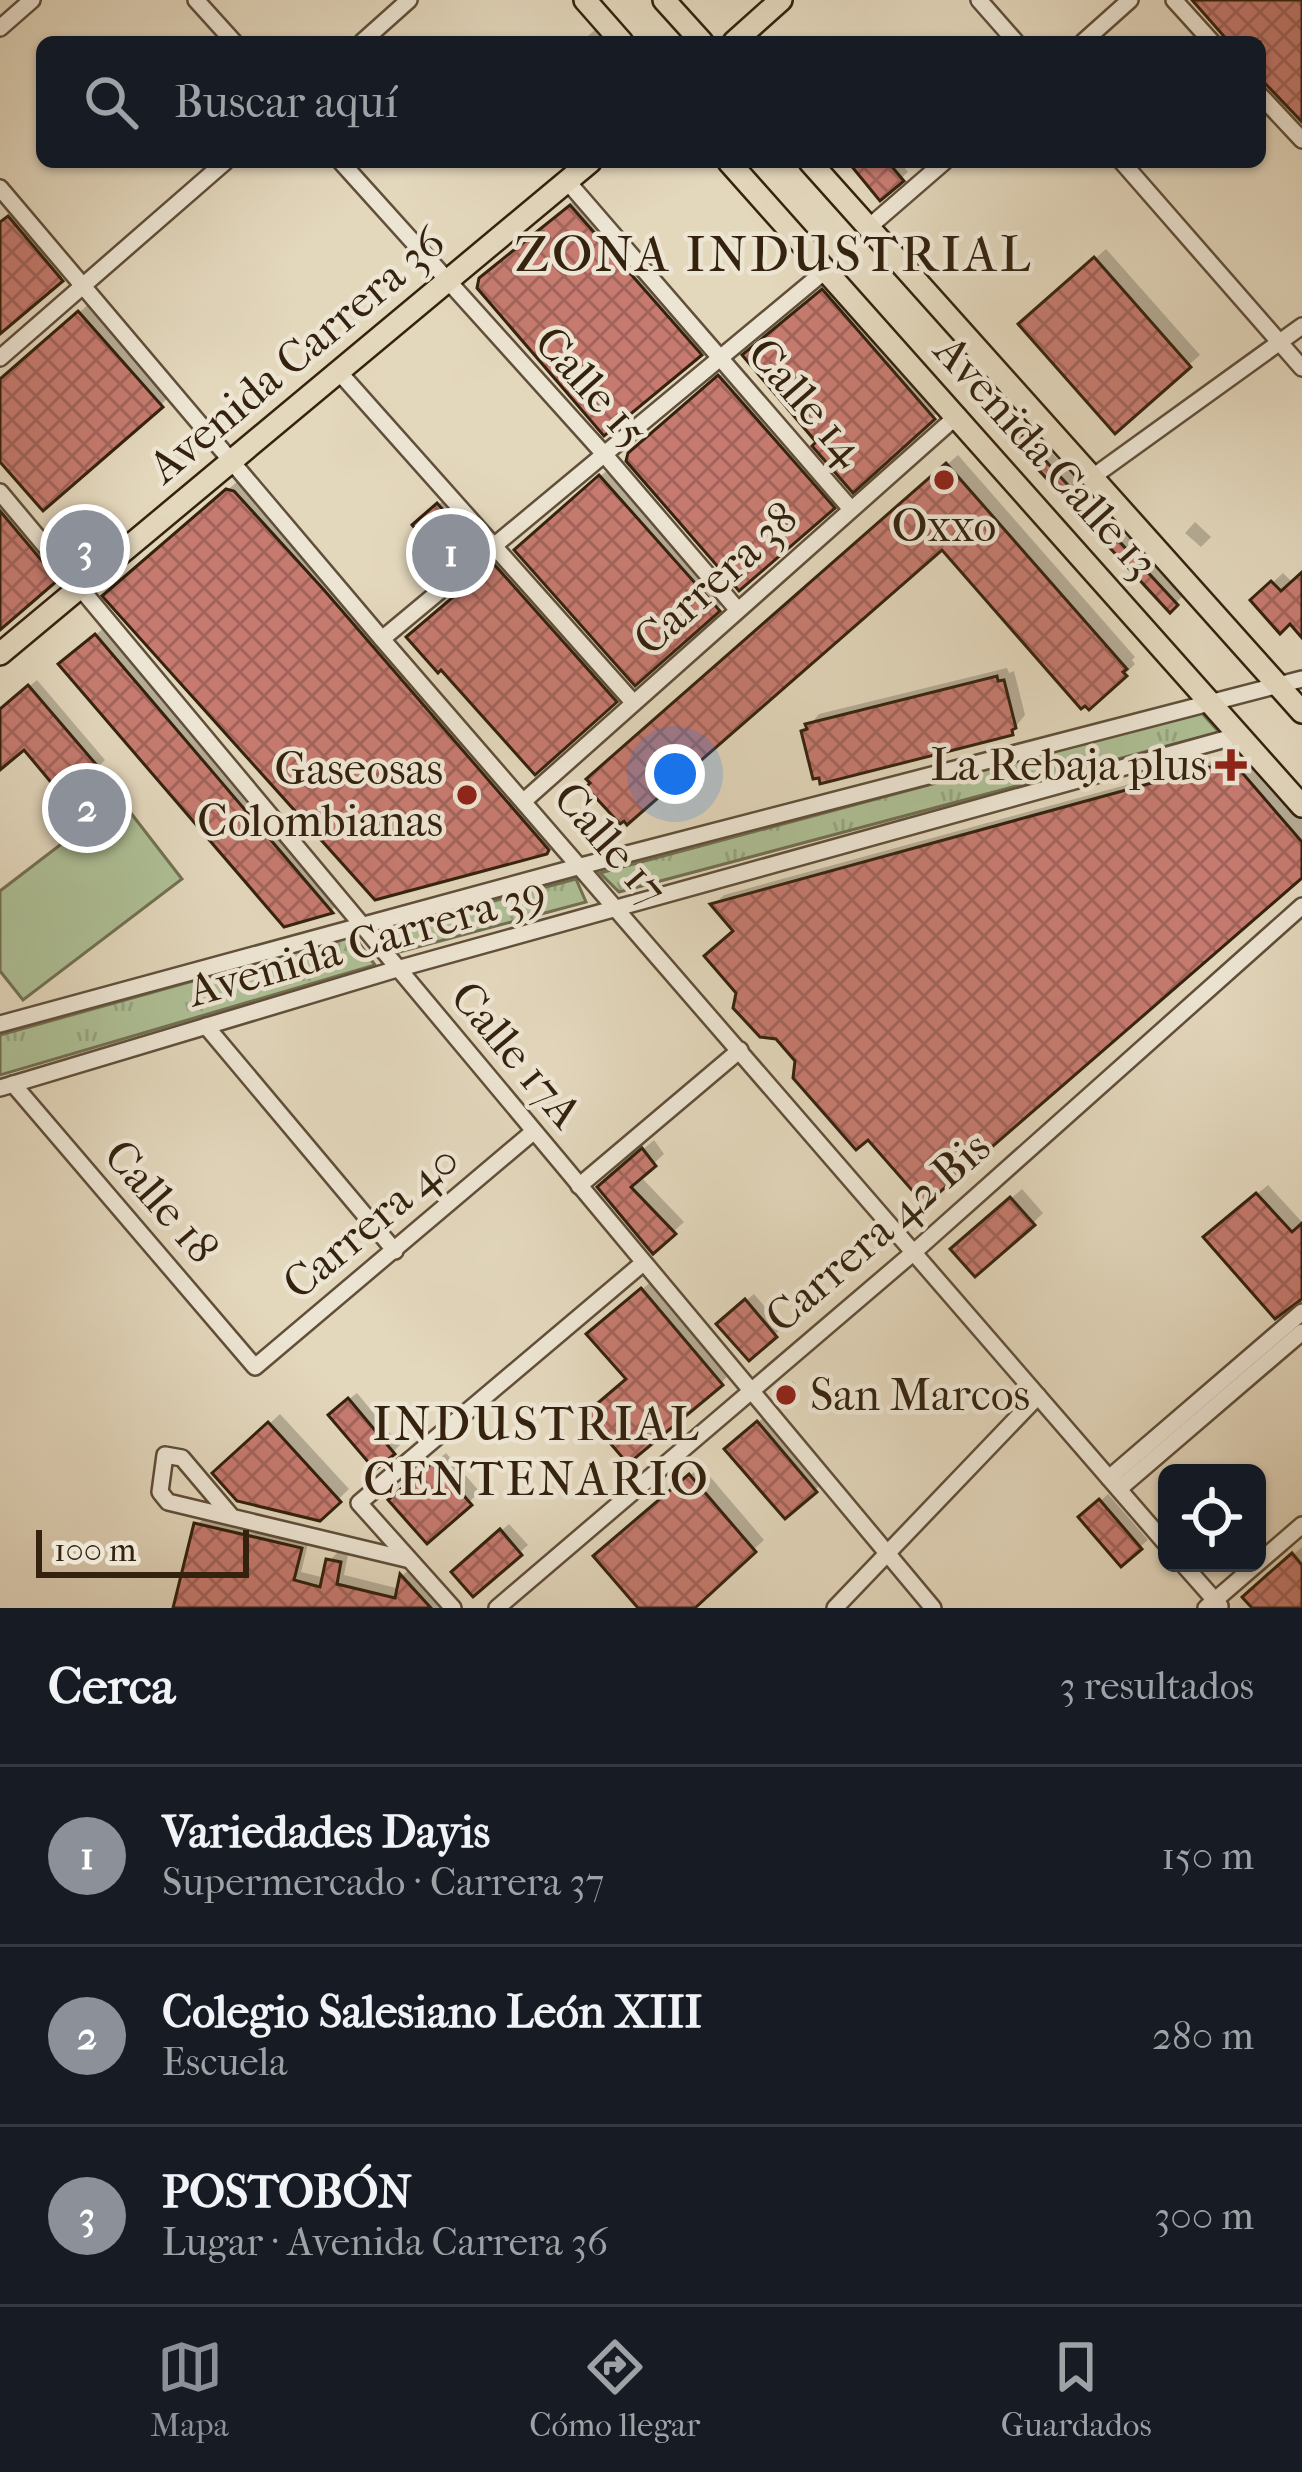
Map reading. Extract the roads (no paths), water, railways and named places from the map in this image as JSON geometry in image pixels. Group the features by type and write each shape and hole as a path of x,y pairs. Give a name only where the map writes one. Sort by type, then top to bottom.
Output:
{"main road":[{"path":"585,0 617,36"},
{"path":"664,0 697,36"},
{"path":"741,36 781,0"},
{"name":"Avenida Carrera 36","path":"0,654 583,168"},
{"name":"Avenida Calle 13","path":"734,168 1302,806"},
{"name":"Avenida Calle 13","path":"815,168 1302,712"}],"street":[{"path":"196,0 229,36"},
{"path":"369,36 410,0"},
{"path":"979,0 1011,36"},
{"path":"1090,36 1130,0"},
{"path":"1174,0 1207,36"},
{"path":"0,28 22,3"},
{"path":"1266,101 1302,140"},
{"path":"0,358 218,168"},
{"name":"Calle 15","path":"346,168 737,609"},
{"path":"869,227 937,168"},
{"path":"1127,168 1302,368"},
{"name":"Calle 14","path":"567,181 850,508"},
{"name":"Calle 17","path":"0,188 382,639 1158,1535"},
{"path":"382,639 826,270"},
{"path":"1094,476 1302,326"},
{"path":"339,372 632,701"},
{"name":"Carrera 38","path":"525,800 958,416"},
{"name":"Calle 17A","path":"0,492 933,1608"},
{"name":"Avenida Carrera 39","path":"0,1024 581,866 1302,679"},
{"name":"Avenida Carrera 39","path":"6,1086 397,969 1240,735"},
{"name":"Carrera 42 Bis","path":"496,1608 914,1252 1302,906"},
{"path":"206,1026 395,1251"},
{"path":"579,1186 740,1050"},
{"name":"Calle 18","path":"6,1086 255,1367"},
{"name":"Carrera 40","path":"255,1367 533,1132"},
{"path":"453,1608 359,1504 644,1263"},
{"path":"1114,1484 1294,1332 1302,1312"},
{"path":"835,1608 1038,1396"},
{"path":"232,1517 182,1458 165,1454 162,1498 168,1502 408,1559"},
{"path":"1189,1572 1214,1606 1302,1525"}],"place":[{"name":"Oxxo","path":"944,480"},
{"name":"POSTOBÓN","path":"85,549"},
{"name":"Variedades Dayis","path":"451,553"},
{"name":"La Rebaja plus","path":"1231,765"},
{"name":"Gaseosas Colombianas","path":"467,795"},
{"name":"Colegio Salesiano León XIII","path":"87,808"},
{"name":"San Marcos","path":"786,1395"}],"district":[{"name":"ZONA INDUSTRIAL","path":"774,254"},
{"name":"INDUSTRIAL CENTENARIO","path":"537,1452"}]}
